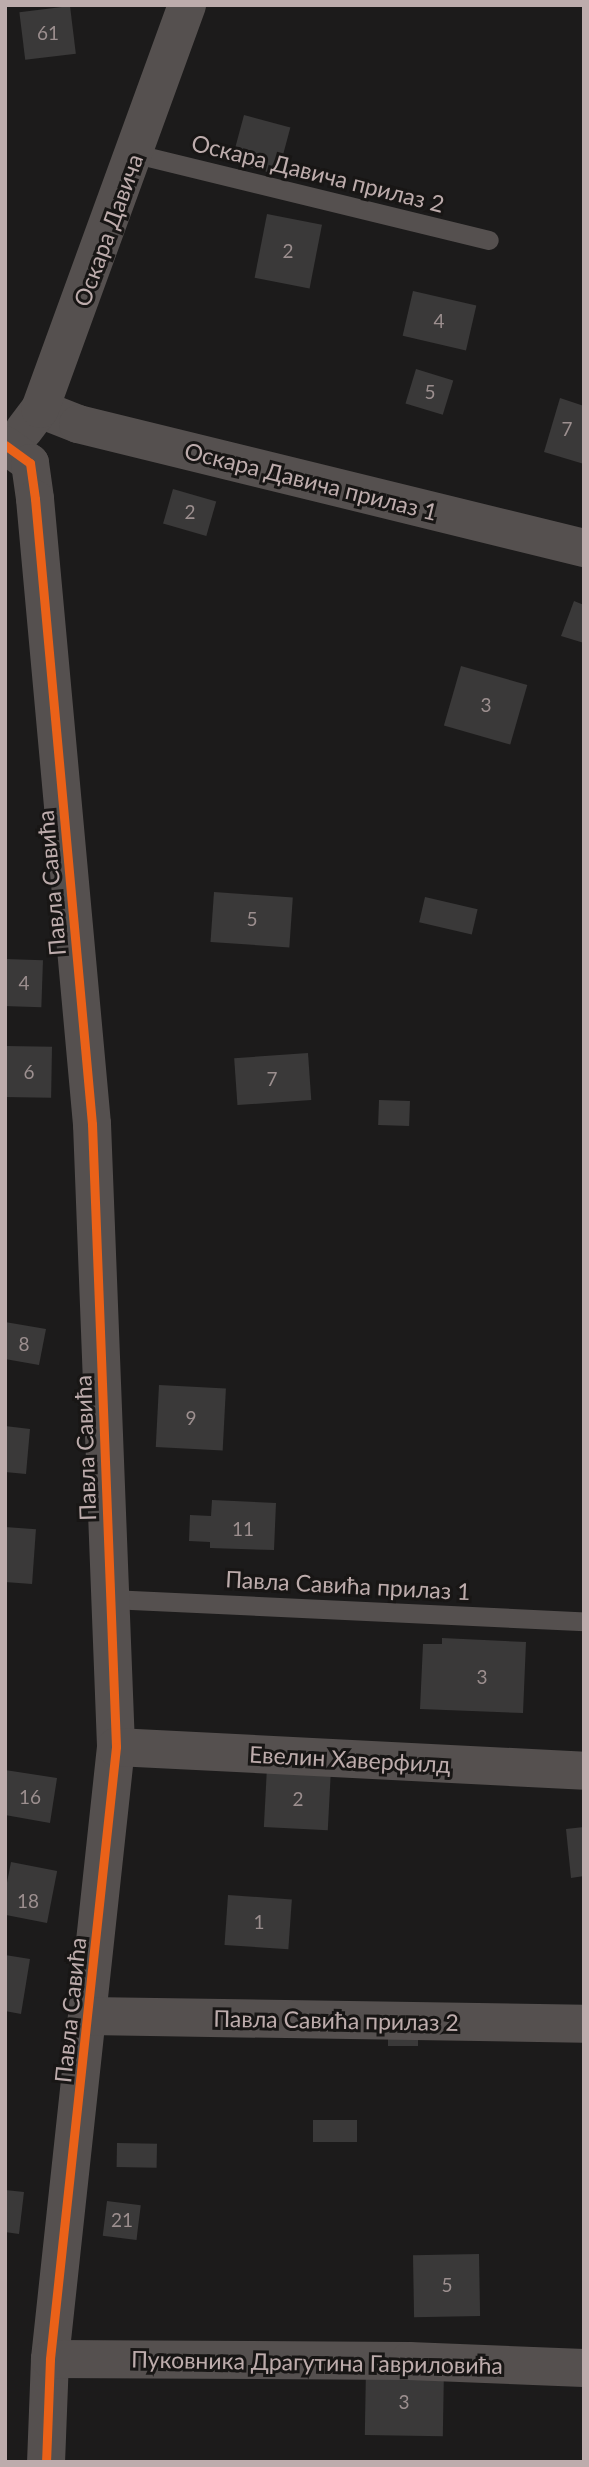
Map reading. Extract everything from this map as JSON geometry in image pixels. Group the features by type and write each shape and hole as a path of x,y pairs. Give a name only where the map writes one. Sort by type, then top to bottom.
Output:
{"street":[{"name":"Оскара Давича","path":"8,445 40,409 136,154 187,5"},
{"name":"Оскара Давича прилаз 1","path":"40,409 78,424 584,548"},
{"name":"Павла Савића","path":"8,445 30,463 35,499 92,1124 116,1747 50,2359 47,2462"},
{"name":"Евелин Хаверфилд","path":"116,1747 584,1771"},
{"name":"Павла Савића прилаз 2","path":"89,2016 584,2024"},
{"name":"Пуковника Драгутина Гавриловића","path":"50,2359 409,2361 584,2368"}],"lane":[{"name":"Оскара Давича прилаз 2","path":"136,154 489,240"},
{"name":"Павла Савића прилаз 1","path":"110,1599 584,1621"}],"building":[{"path":"70,6 76,54 25,60 19,12"},
{"path":"244,115 290,127 278,175 231,162"},
{"path":"267,214 322,225 310,288 255,278"},
{"path":"413,291 476,306 466,350 403,336"},
{"path":"416,369 453,380 443,415 405,403"},
{"path":"560,398 584,406 584,464 544,452"},
{"path":"173,489 216,501 206,536 163,524"},
{"path":"574,601 584,605 584,643 561,636"},
{"path":"461,666 527,685 510,745 444,726"},
{"path":"214,892 293,898 289,947 211,942"},
{"path":"425,897 478,909 472,934 419,922"},
{"path":"5,959 43,960 41,1007 5,1006"},
{"path":"5,1046 52,1047 51,1098 5,1097"},
{"path":"308,1053 311,1100 237,1105 234,1058"},
{"path":"379,1100 410,1101 409,1126 378,1125"},
{"path":"5,1322 46,1329 39,1365 5,1359"},
{"path":"159,1385 226,1389 223,1450 156,1447"},
{"path":"5,1426 30,1429 26,1474 5,1472"},
{"path":"212,1500 276,1503 274,1550 210,1548 210,1542 189,1541 190,1515 211,1516"},
{"path":"5,1527 36,1529 32,1584 5,1582"},
{"path":"442,1638 526,1642 523,1713 420,1709 423,1644 442,1644"},
{"path":"267,1767 331,1770 328,1830 264,1827"},
{"path":"5,1770 57,1778 50,1823 5,1815"},
{"path":"584,1827 584,1876 571,1878 566,1829"},
{"path":"11,1862 57,1871 47,1923 5,1915 5,1893"},
{"path":"228,1895 292,1899 288,1949 225,1945"},
{"path":"5,1955 30,1959 21,2014 5,2011"},
{"path":"388,2025 418,2025 418,2046 388,2046"},
{"path":"313,2120 357,2120 357,2142 313,2142"},
{"path":"117,2143 157,2144 157,2168 117,2167"},
{"path":"5,2190 24,2192 19,2234 5,2232"},
{"path":"107,2201 141,2205 136,2240 103,2236"},
{"path":"479,2254 480,2316 414,2317 413,2255"},
{"path":"366,2367 444,2368 443,2436 365,2435"}],"cycle path":[{"path":"5,445 30,463 35,499 92,1124 116,1747 50,2359 46,2462"}]}
